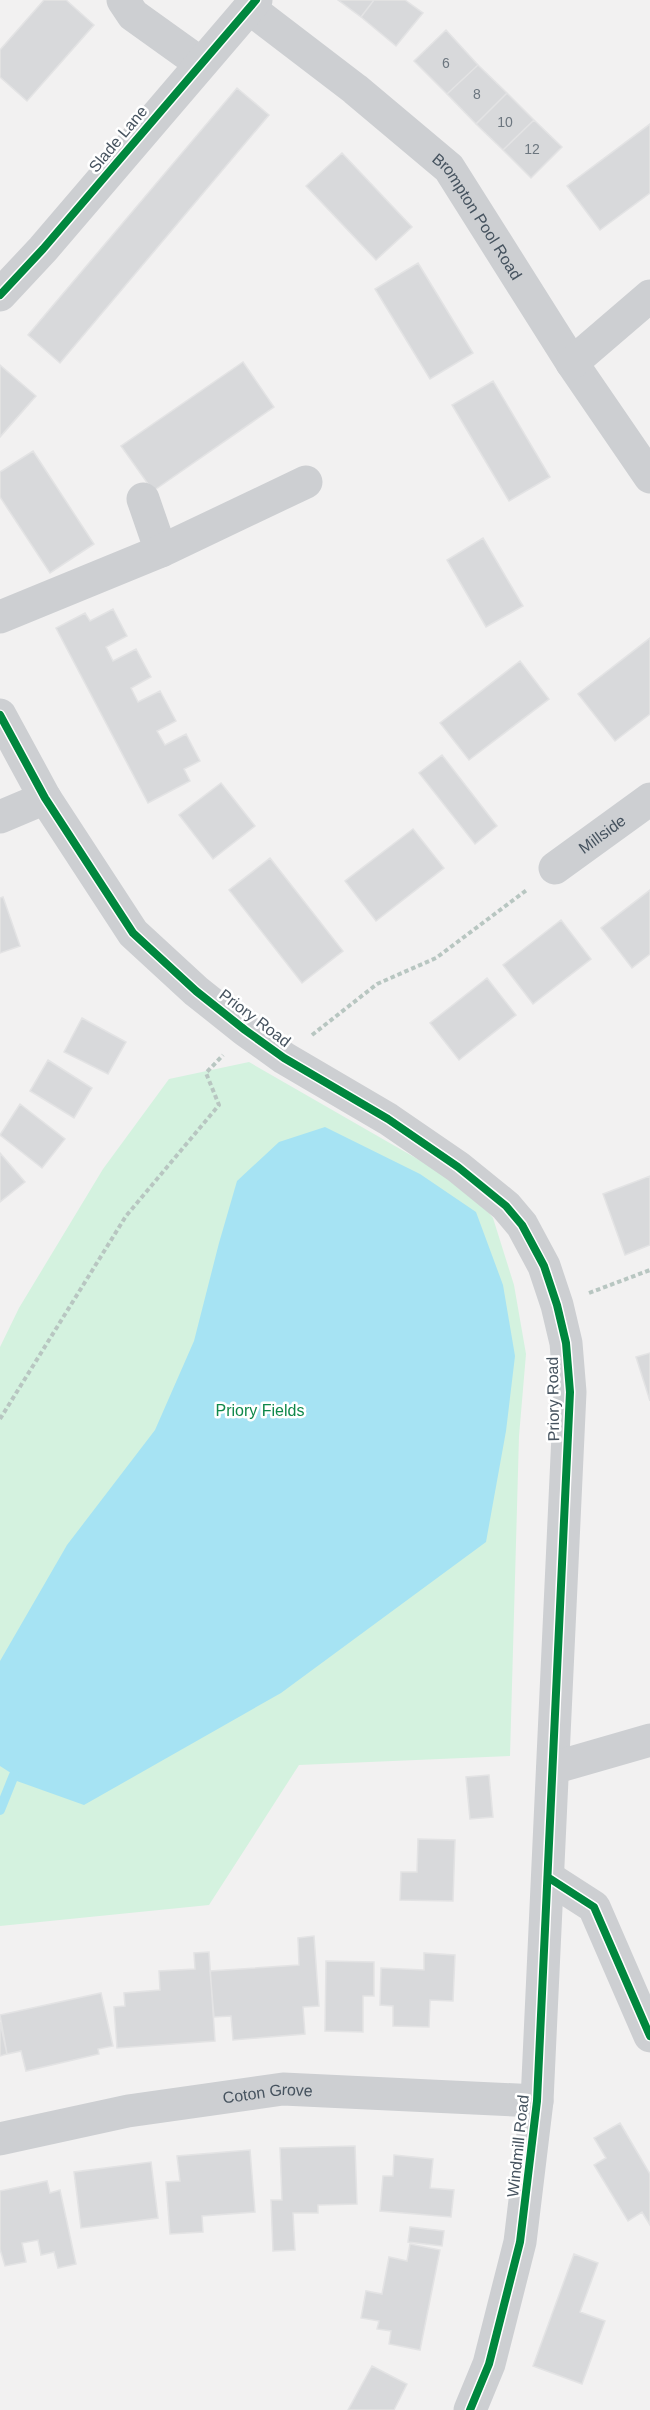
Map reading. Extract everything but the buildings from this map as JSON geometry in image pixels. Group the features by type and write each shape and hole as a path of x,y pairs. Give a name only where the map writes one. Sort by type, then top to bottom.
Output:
{"street":[{"path":"123,0 133,15 200,63"},
{"name":"Slade Lane","path":"0,295 43,249 252,4"},
{"name":"Brompton Pool Road","path":"252,4 449,168 572,363 650,477"},
{"path":"572,363 650,296"},
{"path":"0,617 161,550 306,482"},
{"path":"143,499 161,550"},
{"name":"Priory Road","path":"0,715 45,798 133,933 196,991 245,1030 284,1058 388,1119 458,1167 506,1206 522,1225 544,1266 566,1343 570,1392 549,1878"},
{"path":"0,817 45,798"},
{"name":"Millside","path":"555,868 650,799"},
{"path":"553,1768 650,1740"},
{"path":"549,1878 594,1907 650,2036"},
{"name":"Windmill Road","path":"470,2410 489,2364 520,2242 537,2101 549,1878"},
{"name":"Coton Grove","path":"0,2139 128,2111 283,2089 537,2101"}],"path":[{"path":"284,1058 377,984 436,958 555,868"},
{"path":"0,1419 126,1216 219,1105 206,1073 245,1030"},
{"path":"557,1305 650,1270"}],"green space":[{"name":"Priory Fields","path":"249,1062 468,1188 493,1218 514,1285 526,1354 519,1436 510,1756 299,1765 209,1905 0,1926 0,1347 19,1308 103,1169 169,1079"}],"water":[{"path":"325,1127 420,1174 476,1212 503,1285 515,1356 506,1431 486,1542 281,1693 84,1805 14,1780 14,1775 0,1766 0,1661 67,1545 155,1430 194,1341 237,1181 279,1142"}],"waterway":[{"path":"0,1810 14,1775"}],"cycle path":[{"path":"0,295 43,249 256,0"},
{"path":"0,715 45,798 133,933 196,991 245,1030 284,1058 388,1119 458,1167 506,1206 522,1225 544,1266 557,1305 566,1343 570,1392 537,2101 520,2242 489,2364 470,2410"},
{"path":"549,1878 594,1907 650,2036"}]}
